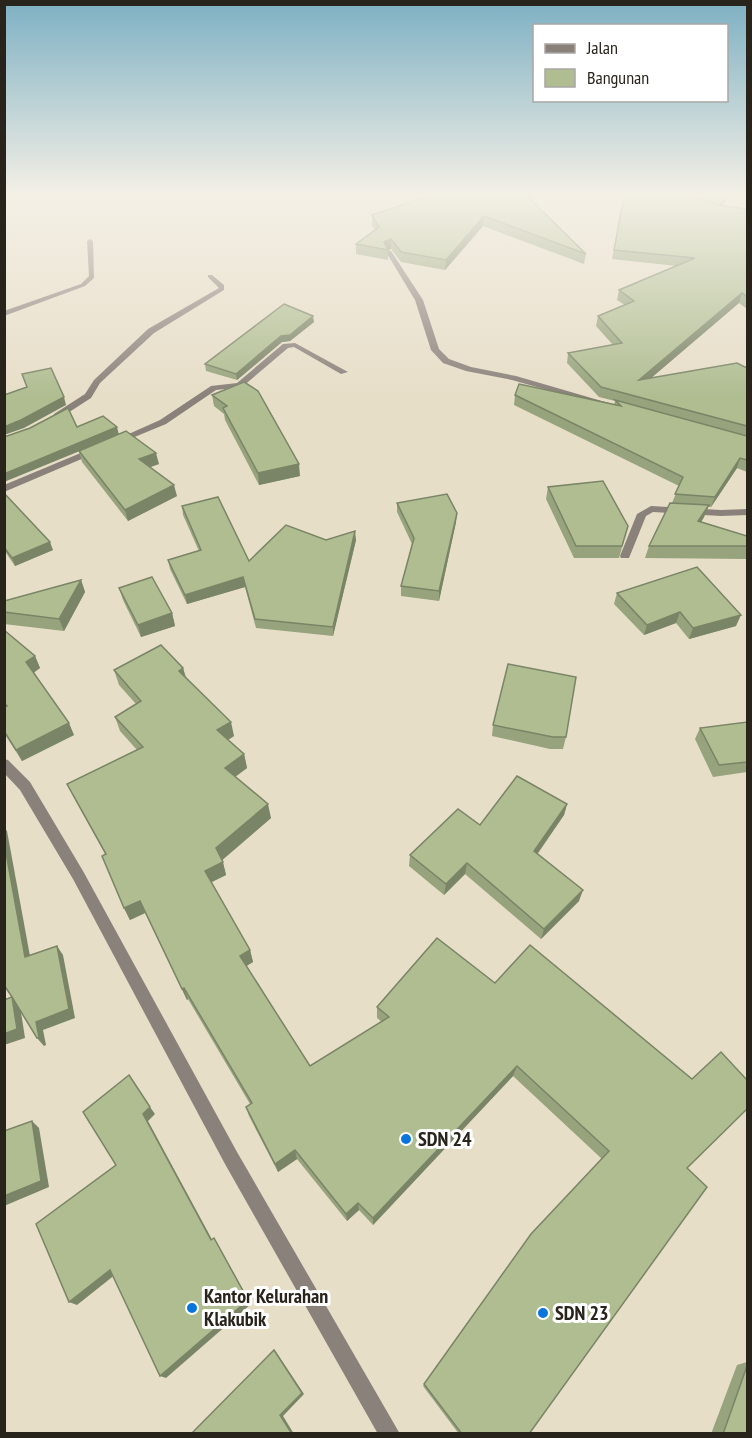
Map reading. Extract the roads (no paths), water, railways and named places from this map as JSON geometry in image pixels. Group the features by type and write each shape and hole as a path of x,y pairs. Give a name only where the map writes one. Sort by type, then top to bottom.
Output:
{"street":[{"path":"4,314 75,288 92,277 91,263"},
{"path":"396,263 419,300 435,350 446,361 468,369 513,378 614,406"},
{"path":"46,422 88,396 97,382 151,332 222,289 222,286 210,276"},
{"path":"110,444 162,422 214,388 239,385 286,346 295,345 344,372"},
{"path":"4,489 99,449"},
{"path":"625,556 642,514 651,509 721,513 747,512"},
{"path":"4,764 25,786 78,875 231,1158 390,1434"}],"place":[{"name":"SDN 24","path":"406,1139"},
{"name":"Kantor Kelurahan Klakubik","path":"192,1308"},
{"name":"SDN 23","path":"543,1313"}]}
